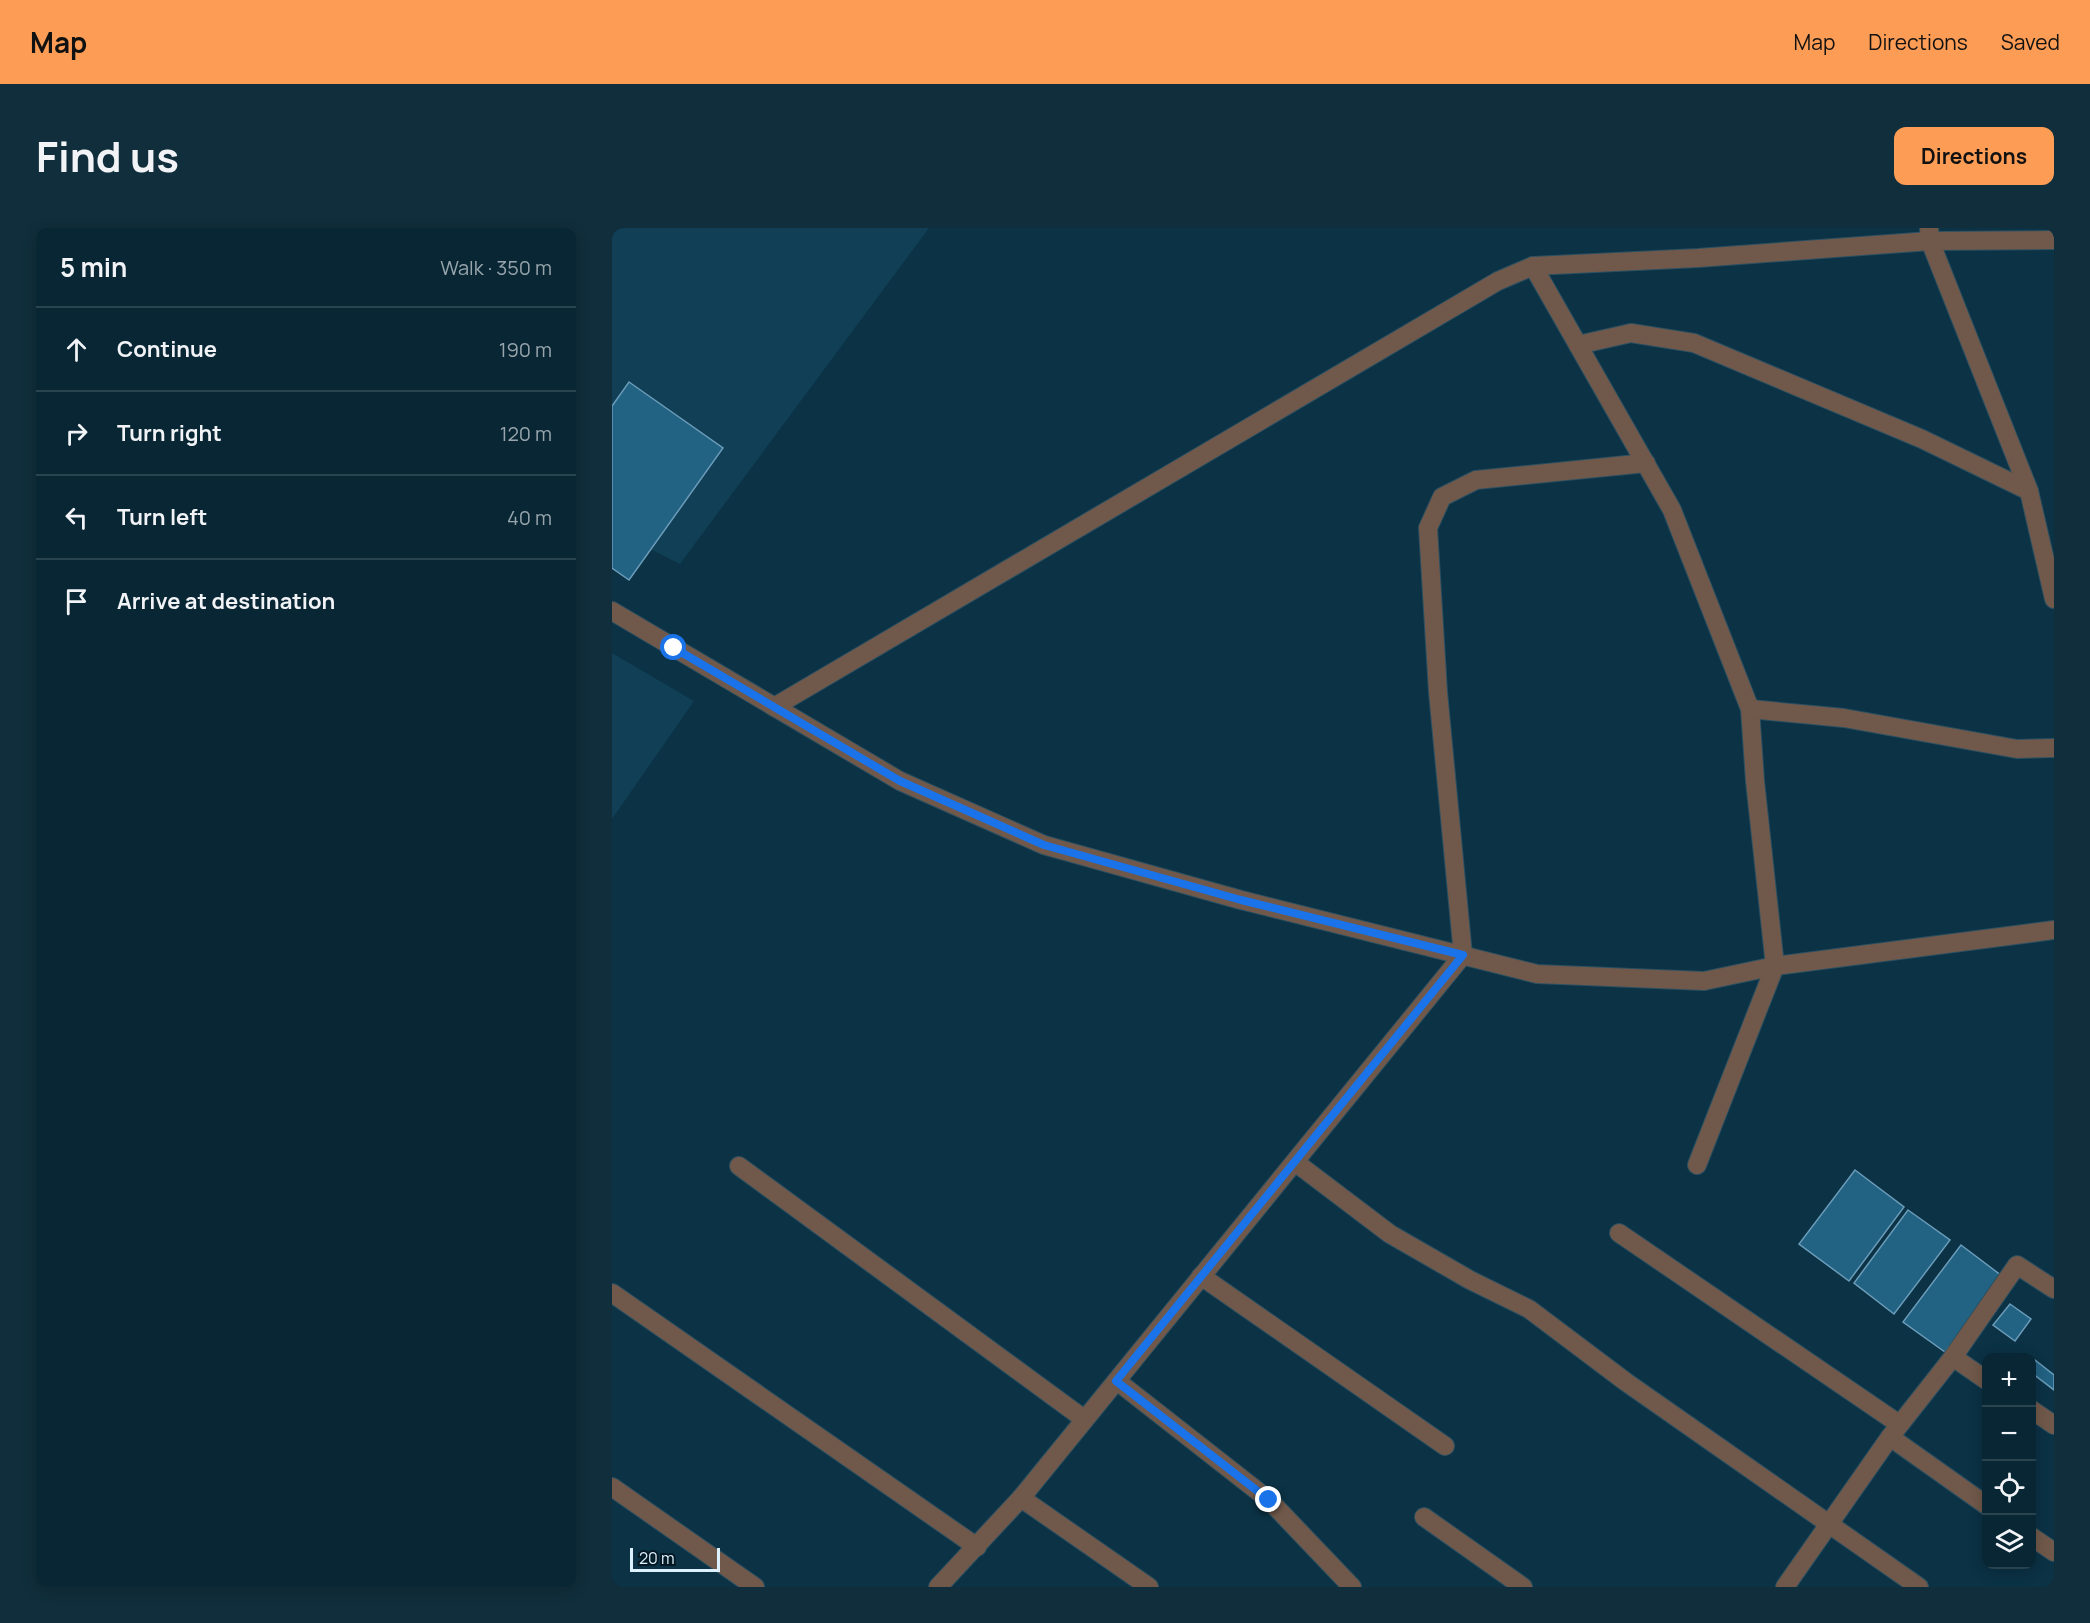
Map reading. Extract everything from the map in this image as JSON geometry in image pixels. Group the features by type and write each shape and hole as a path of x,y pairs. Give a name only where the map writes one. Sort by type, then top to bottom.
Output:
{"street":[{"path":"1929,235 2029,491 2054,599"},
{"path":"774,707 1488,287 1533,266 1698,258 1929,235 2054,240"},
{"path":"1533,266 1672,510 1750,709 1755,781 1775,966 1697,1165"},
{"path":"1578,345 1631,333 1694,343 1922,440 2029,491"},
{"path":"940,1587 1021,1498 1463,955 1438,692 1428,528 1442,497 1476,480 1646,463"},
{"path":"612,611 900,781 1044,845 1241,900 1537,974 1704,981 1775,966 2054,930"},
{"path":"1750,709 1844,718 2017,748 2054,748"},
{"path":"1295,1162 1390,1234 1470,1280 1529,1310 1626,1382 1919,1587"},
{"path":"739,1166 1084,1419"},
{"path":"1619,1233 1894,1430 1982,1502"},
{"path":"1785,1587 1894,1430 1953,1357 2017,1265 2054,1289"},
{"path":"1201,1276 1445,1446"},
{"path":"612,1293 977,1547"},
{"path":"1953,1357 1982,1377"},
{"path":"1116,1381 1269,1500 1347,1586"},
{"path":"2036,1413 2054,1425"},
{"path":"612,1487 756,1587"},
{"path":"1021,1498 1149,1587"},
{"path":"1424,1517 1523,1587"},
{"path":"2036,1540 2054,1552"}],"shaded area":[{"path":"612,228 929,228 680,564 612,530"},
{"path":"612,653 694,701 612,819"}],"building":[{"path":"629,382 723,448 629,580 612,568 612,406"},
{"path":"1855,1170 1904,1207 1849,1281 1799,1244"},
{"path":"1908,1210 1950,1240 1894,1314 1854,1283"},
{"path":"1961,1245 2002,1276 1945,1352 1903,1322"},
{"path":"2010,1304 2031,1319 2015,1341 1993,1325"},
{"path":"2036,1361 2054,1375 2054,1390 2036,1376"}],"route":[{"path":"674,648 900,781 1044,845 1241,900 1463,955 1116,1381 1269,1500"}]}
